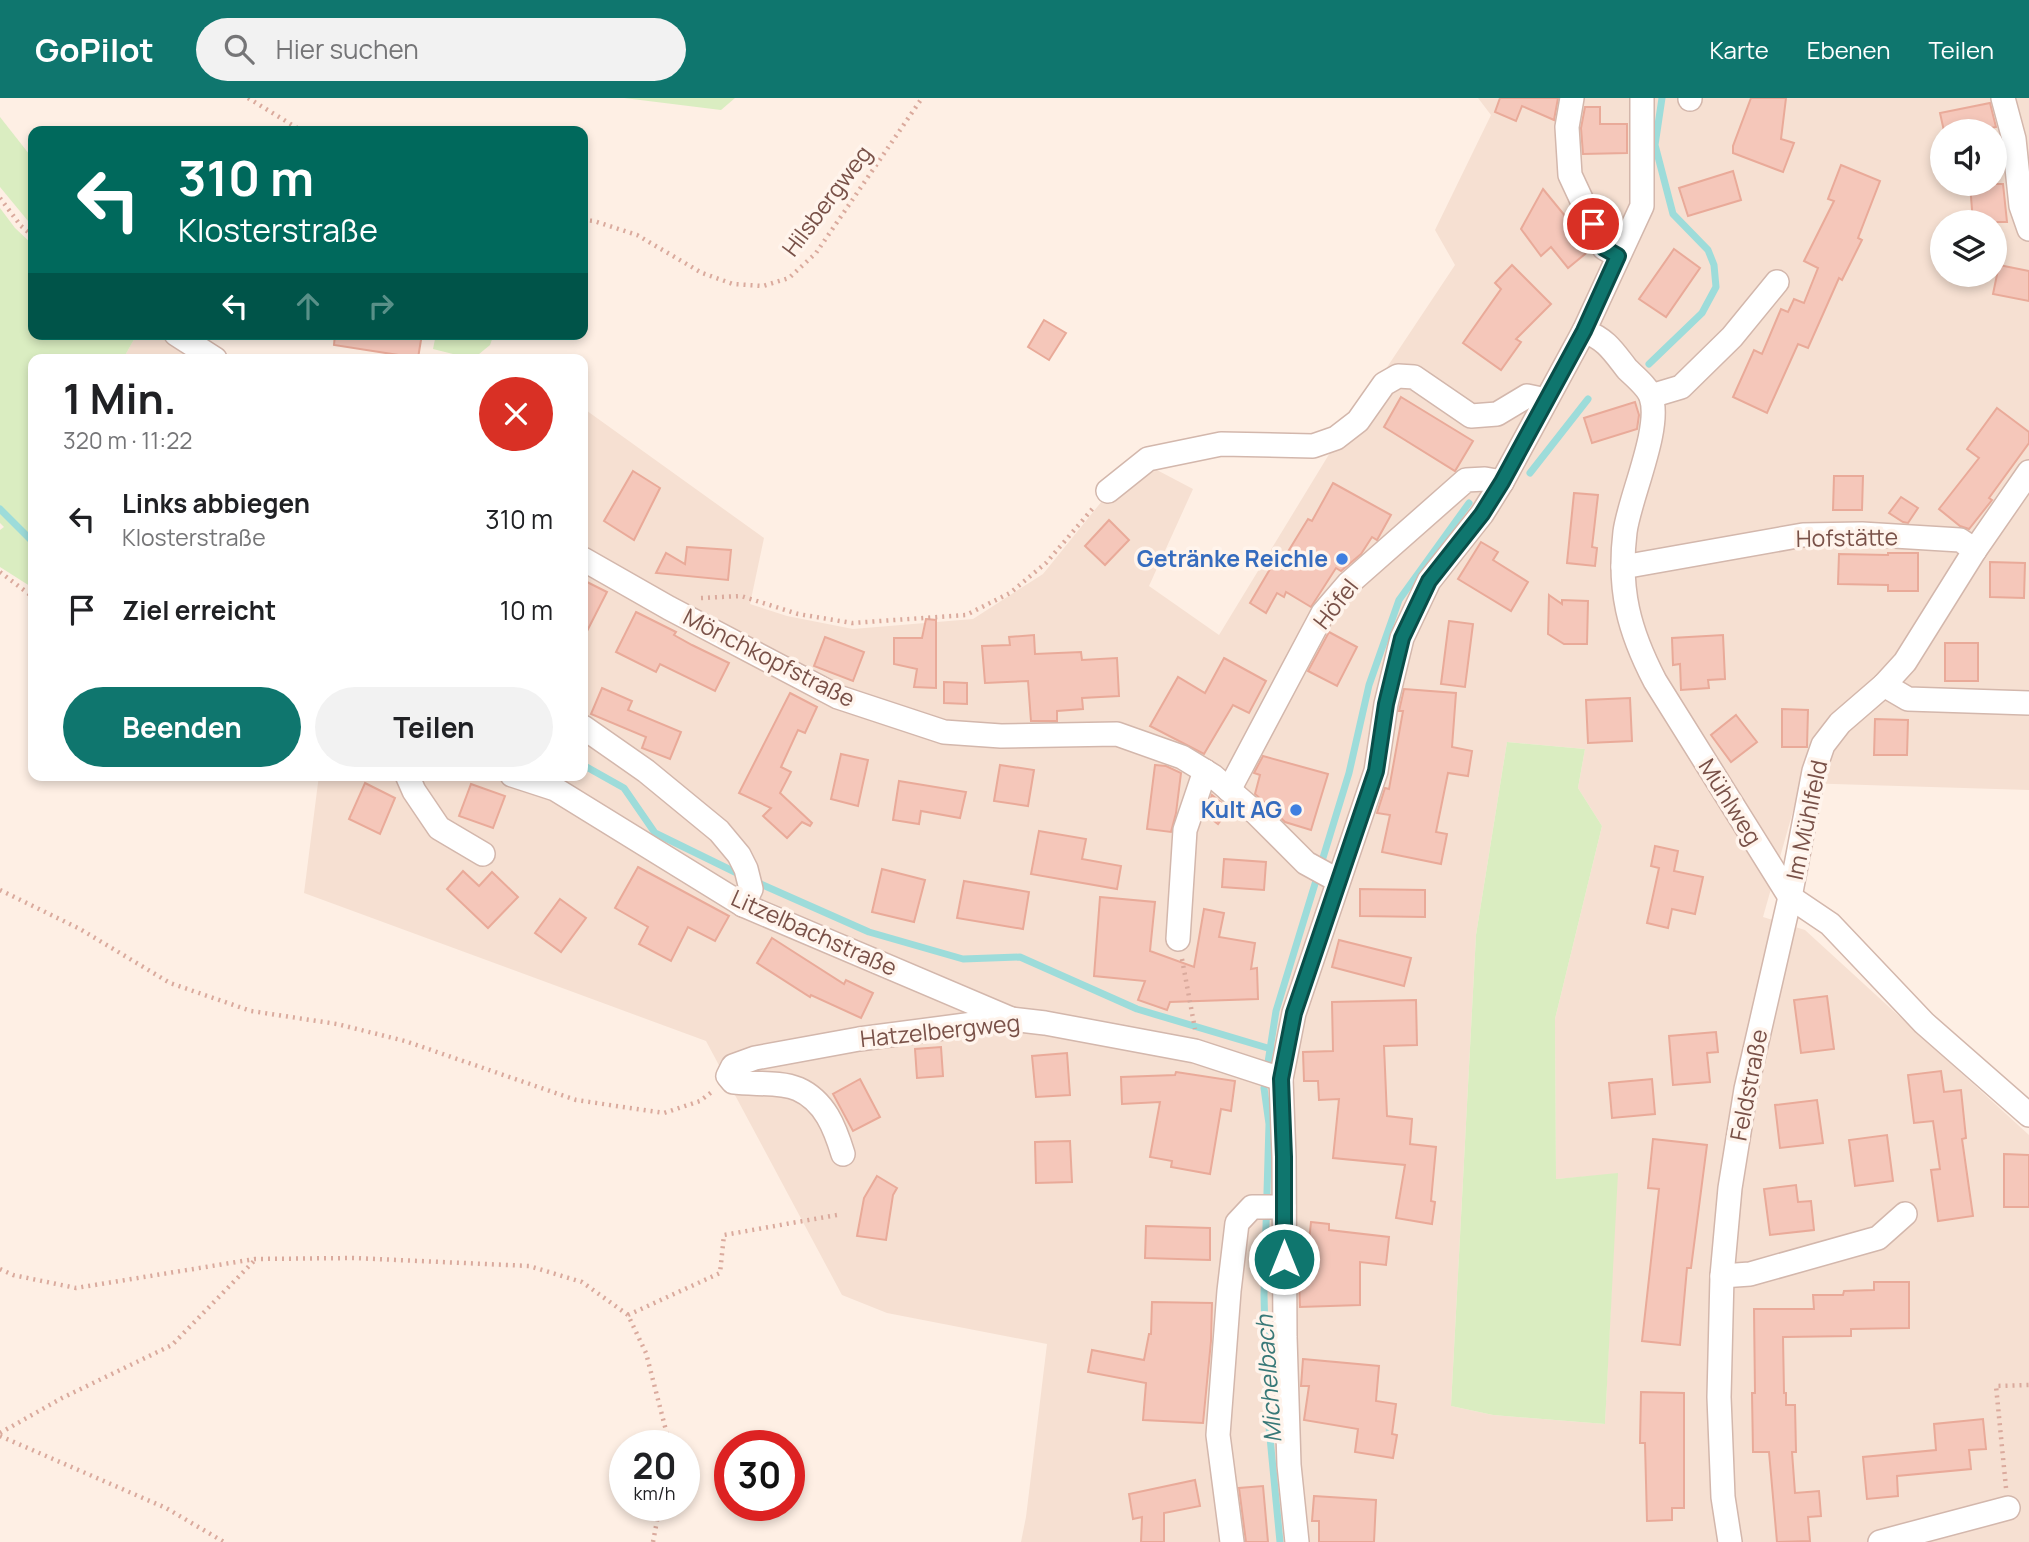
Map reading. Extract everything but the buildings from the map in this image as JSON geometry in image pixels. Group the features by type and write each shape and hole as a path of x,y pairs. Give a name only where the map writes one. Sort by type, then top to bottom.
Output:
{"street":[{"path":"1572,98 1567,127 1570,175 1604,248 1618,256"},
{"path":"1297,1542 1289,1465 1284,1337 1270,1207 1271,1076 1294,1013 1332,878 1376,771 1386,704 1402,638 1429,581 1482,514 1502,482 1584,331 1642,206 1642,98"},
{"path":"2003,98 2014,139 2021,206 2029,229"},
{"path":"1584,331 1600,337 1651,396 1681,387 1732,337 1777,282"},
{"path":"185,340 207,354"},
{"path":"1108,491 1148,459 1221,444 1313,446 1336,439 1358,421 1384,384 1398,376 1414,377 1471,416 1497,414 1527,396 1546,400"},
{"name":"Mühlweg","path":"1651,396 1653,422 1625,530 1623,568 1625,607 1638,649 1655,681 1790,897 1830,924 1924,1023 2029,1115"},
{"path":"1975,550 2029,472"},
{"name":"Höfel","path":"1229,790 1323,613 1349,584 1466,480 1502,482"},
{"name":"Hofstätte","path":"1623,568 1803,535 1862,534 1960,540 1975,550"},
{"name":"Im Mühlfeld","path":"1790,897 1814,771 1823,745 1840,723 1884,685 1912,651 1975,550"},
{"name":"Mönchkopfstraße","path":"588,562 838,697 944,732 1001,736 1117,734 1182,758 1205,771 1229,790 1306,863 1332,878"},
{"path":"1884,685 1908,699 2029,703"},
{"name":"Litzelbachstraße","path":"588,730 646,771 719,831 739,855 746,887"},
{"path":"1178,939 1185,831 1205,771"},
{"path":"409,781 439,828 483,854"},
{"name":"Litzelbachstraße","path":"530,781 555,789 1012,1019"},
{"name":"Feldstraße","path":"1730,1542 1723,1497 1719,1397 1722,1276 1730,1188 1746,1089 1790,897"},
{"name":"Hatzelbergweg","path":"728,1076 733,1066 755,1058 859,1039 1012,1019 1195,1051 1271,1076"},
{"path":"728,1076 733,1082 797,1088 808,1095 828,1115 843,1154"},
{"path":"1232,1542 1218,1435 1229,1291 1237,1223 1270,1207"},
{"path":"1722,1276 1750,1274 1878,1238 1905,1214"},
{"path":"1880,1542 2008,1508"}],"path":[{"path":"248,98 294,126"},
{"name":"Hilsbergweg","path":"588,220 638,235 702,273 733,284 763,286 789,278 816,253 922,98"},
{"path":"0,198 28,232"},
{"path":"669,608 676,599 741,596 797,614 852,623 966,615 1010,593 1046,563 1108,491"},
{"path":"0,572 28,593"},
{"path":"0,890 80,929 170,983 251,1011 337,1024 405,1041 576,1100 664,1113 700,1101 712,1091 717,1082 728,1076"},
{"path":"1184,973 1196,1032"},
{"path":"628,1315 720,1273 724,1235 837,1215"},
{"path":"0,1269 13,1275 76,1288 255,1259 354,1258 528,1266 582,1282 628,1315 646,1353 666,1430"},
{"path":"0,1434 62,1398 172,1345 255,1259"},
{"path":"2008,1508 1996,1386 2029,1385"},
{"path":"0,1434 166,1508 224,1542"},
{"path":"653,1542 657,1521"}],"shaded area":[{"path":"1478,98 2029,98 2029,790 1801,783 1763,917 1805,930 2029,1135 2029,1542 1021,1542 1047,1344 887,1313 842,1295 706,1041 304,893 318,781 588,781 588,412 764,538 750,604 787,616 853,629 973,619 1043,574 1136,459 1193,489 1149,586 1219,635 1328,456 1455,265 1435,230 1491,115","holes":["1507,742 1585,749 1578,788 1602,826 1555,1019 1556,1179 1617,1174 1605,1424 1493,1415 1451,1406 1476,935"]},
{"path":"134,340 166,340 187,354 126,354"}],"green space":[{"path":"624,98 735,98 721,110"},
{"path":"0,117 28,153 28,221 0,187"},
{"path":"0,208 28,240 28,340 134,340 126,354 28,354 28,585 0,567 0,530 4,527 0,523"},
{"path":"435,340 492,340 479,354 453,354 433,349"},
{"path":"1507,742 1585,749 1578,788 1602,826 1555,1019 1556,1179 1618,1173 1605,1424 1493,1415 1451,1406 1476,935"}],"waterway":[{"name":"Michelbach","path":"1649,364 1702,313 1716,287 1714,265 1708,250 1673,214 1655,145 1662,98"},
{"name":"Michelbach","path":"1530,473 1588,399"},
{"name":"Michelbach","path":"1280,1542 1267,1406 1264,1295 1269,1124 1264,1088 1276,1011 1349,773 1369,685 1399,600 1469,503"},
{"path":"0,509 28,537"},
{"path":"588,768 624,788 655,833 743,876"},
{"path":"754,881 869,932 963,959 1020,957 1137,1009 1271,1049"}],"place":[{"name":"Getränke Reichle","path":"1342,559"},
{"name":"Kult AG","path":"1296,810"}],"route":[{"path":"1284,1259 1281,1079 1294,1013 1376,771 1386,704 1402,638 1429,581 1482,514 1502,482 1584,331 1618,256 1604,248 1593,224"}]}
